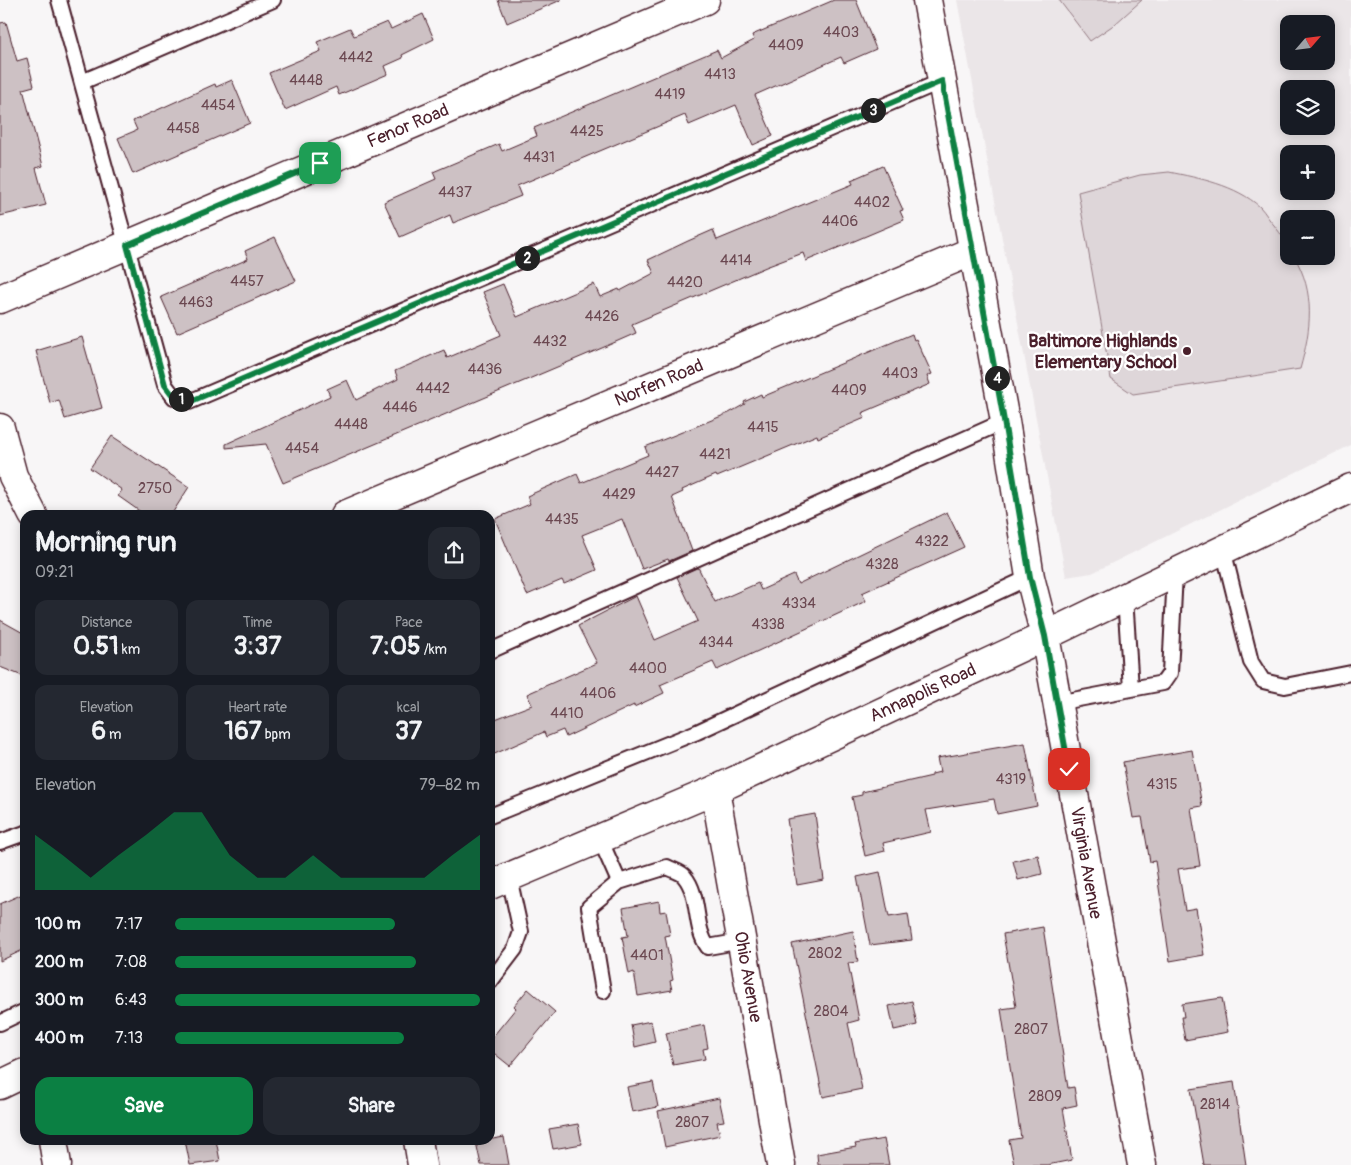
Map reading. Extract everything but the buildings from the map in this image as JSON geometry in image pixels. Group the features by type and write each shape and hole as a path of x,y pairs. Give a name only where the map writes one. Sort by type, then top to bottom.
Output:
{"street":[{"name":"Fenor Road","path":"0,299 705,0"},
{"name":"Virginia Avenue","path":"928,0 1004,421 1030,577 1045,636 1142,1165"},
{"name":"Norfen Road","path":"357,510 973,251"},
{"path":"0,428 13,476 30,510"},
{"name":"Annapolis Road","path":"500,881 715,790 1045,636 1351,488"},
{"name":"Ohio Avenue","path":"715,790 781,1165"},
{"path":"0,1085 20,1075"},
{"path":"54,1145 57,1165"},
{"path":"419,1145 422,1165"}],"lane":[{"path":"59,0 165,385 174,397 189,402 942,81"},
{"path":"82,82 273,0"},
{"path":"495,648 1004,421"},
{"path":"1223,549 1250,662 1263,681 1285,686 1351,673"},
{"path":"1057,703 1163,683 1170,673 1175,573"},
{"path":"495,814 697,732 1030,577"},
{"path":"1125,597 1131,689"},
{"path":"0,842 20,835"},
{"path":"600,839 619,882"},
{"path":"603,991 589,907 619,882 667,867 684,875 693,893 702,940 708,947 742,941"},
{"path":"495,975 515,949 521,932 500,881"},
{"path":"0,1023 20,1013"}],"shaded area":[{"name":"Baltimore Highlands Elementary School","path":"957,0 1351,0 1351,445 1092,573 1066,577"},
{"path":"1059,0 1142,0 1115,24 1090,41"},
{"path":"1169,172 1192,177 1229,188 1250,199 1260,207 1280,233 1280,265 1298,265 1306,284 1309,326 1300,369 1133,394 1111,379 1078,192 1140,175"}],"place":[{"name":"Baltimore Highlands Elementary School","path":"1187,351"}],"route":[{"path":"320,163 127,245 165,385 174,397 189,402 942,81 1004,421 1030,577 1045,636 1069,769"}]}
